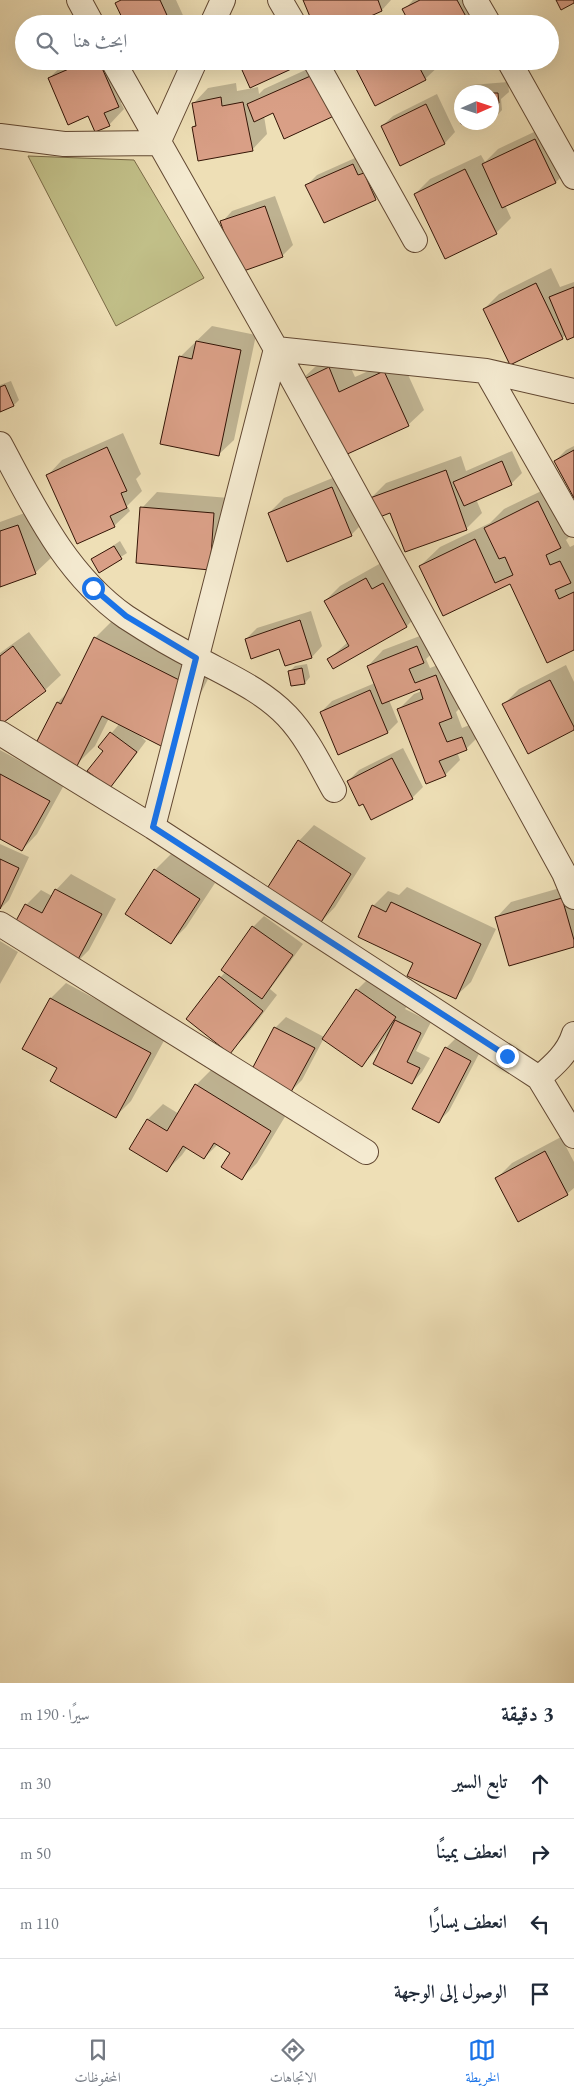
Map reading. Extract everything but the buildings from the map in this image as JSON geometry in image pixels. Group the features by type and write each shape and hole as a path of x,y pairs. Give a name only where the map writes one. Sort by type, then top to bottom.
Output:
{"street":[{"path":"79,0 87,15"},
{"path":"216,15 223,0"},
{"path":"280,0 289,15"},
{"path":"475,0 483,15"},
{"path":"118,70 276,349 560,864 574,897"},
{"path":"158,143 191,70"},
{"path":"320,70 415,240"},
{"path":"514,70 574,177"},
{"path":"0,136 64,144 158,143"},
{"path":"276,349 486,371 574,391"},
{"path":"153,827 276,349"},
{"path":"486,371 574,525"},
{"path":"0,444 47,531 72,566 93,588 126,616 196,658 253,688 287,717 312,750 334,790"},
{"path":"0,733 153,827 539,1078 574,1136"},
{"path":"0,924 366,1152"},
{"path":"539,1078 557,1062 571,1043 574,1034"}],"shaded area":[{"path":"28,156 134,160 204,278 116,326"}],"route":[{"path":"93,588 126,616 196,658 153,827 507,1056"}]}
